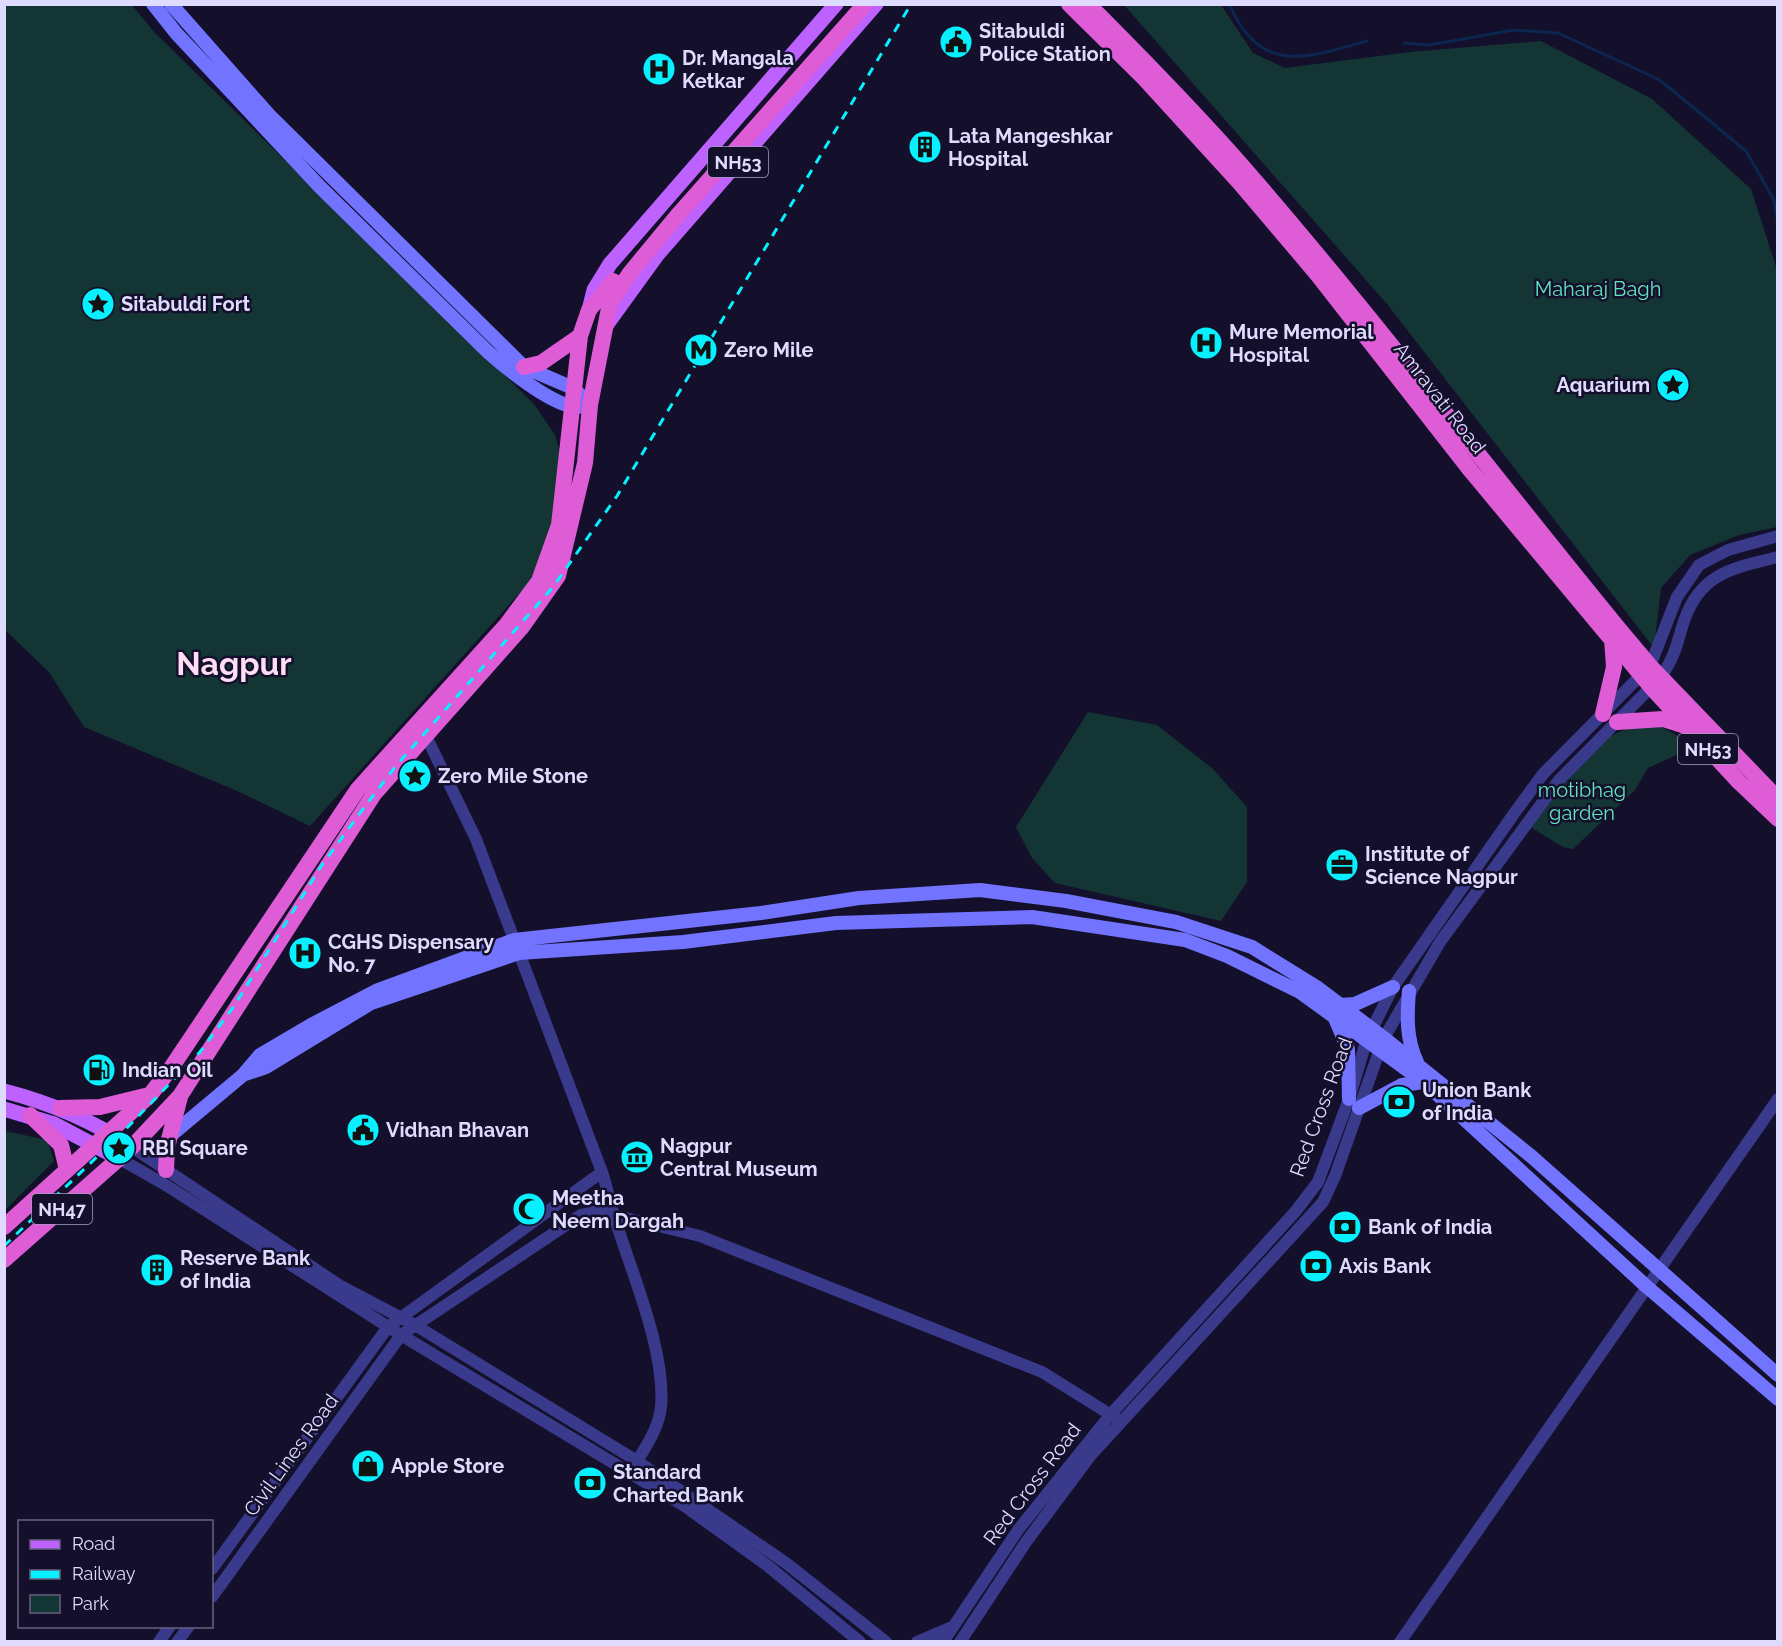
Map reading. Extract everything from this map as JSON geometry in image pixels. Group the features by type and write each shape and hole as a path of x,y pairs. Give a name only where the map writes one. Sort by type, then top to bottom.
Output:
{"highway":[{"path":"607,324 608,297 622,267 664,216 854,4"},
{"path":"589,310 608,297 630,273 677,216 865,4"},
{"name":"Amravati Road","path":"1069,4 1144,78 1239,182 1651,676 1686,726 1778,819"},
{"name":"Amravati Road","path":"1089,4 1153,69 1249,174 1335,276 1467,454 1612,639 1778,799"},
{"name":"NH53","path":"110,1132 150,1095 171,1068 358,789 507,624 539,581 559,525 580,336 589,310"},
{"name":"NH53","path":"126,1153 180,1096 374,794 522,627 558,576 585,463 590,405 607,324"},
{"path":"524,367 542,363 580,336"},
{"path":"1612,639 1614,667 1610,718 1663,719 1686,726"},
{"path":"60,1108 100,1107 150,1095"},
{"path":"166,1170 170,1136 180,1096"},
{"path":"30,1115 61,1144 67,1170"},
{"name":"NH47","path":"4,1227 110,1132"},
{"name":"NH47","path":"4,1260 126,1153"}],"main road":[{"path":"153,4 289,155 465,319 524,367 573,388 590,405"},
{"path":"171,4 268,115 465,319 513,374 572,407 590,405"},
{"name":"NH53","path":"589,310 594,290 610,264 836,4"},
{"name":"NH53","path":"607,324 657,255 876,4"},
{"path":"170,1136 243,1075 266,1067 371,1003 517,946 860,898 980,890 1066,901 1176,922 1252,947 1382,1043 1646,1286 1778,1399"},
{"path":"517,946 694,941 836,923 1032,917 1185,940 1227,956 1337,1010 1393,987"},
{"path":"694,941 695,920"},
{"path":"1409,991 1410,1048 1419,1066"},
{"path":"1337,1010 1348,1049 1354,1103 1402,1085 1424,1082"},
{"path":"1382,1043 1419,1066 1531,1156 1778,1375"},
{"path":"4,1091 60,1108 110,1132 126,1153"},
{"path":"4,1109 30,1115 54,1124 95,1145 126,1153"},
{"path":"1520,1169 1531,1156"}],"street":[{"path":"1651,676 1677,597 1699,565 1728,550 1778,536"},
{"path":"1651,676 1674,658 1684,620 1696,594 1712,578 1737,567 1778,557"},
{"name":"Red Cross Road","path":"1354,1103 1409,991 1440,942 1517,833 1559,780 1610,718 1651,676"},
{"name":"Red Cross Road","path":"943,1641 962,1635 1018,1530 1138,1392 1323,1202 1354,1103 1369,1033 1393,987 1537,781 1610,718"},
{"path":"426,735 476,839 517,946 602,1172 612,1212 652,1335 661,1381 659,1419 637,1461"},
{"path":"1400,1641 1778,1099"},
{"path":"126,1153 166,1170 339,1286 414,1325 637,1461 786,1563 886,1641"},
{"path":"126,1153 164,1184 388,1327 683,1505 768,1566 860,1641"},
{"path":"213,1568 388,1327 602,1172"},
{"name":"Civil Lines Road","path":"213,1596 401,1335 581,1215 597,1211 612,1212"},
{"path":"612,1212 632,1220 700,1236 1042,1372 1120,1413"},
{"path":"159,1641 169,1628"},
{"path":"177,1641 187,1628"},
{"path":"917,1641 962,1635"}],"green space":[{"path":"4,5 132,5 155,33 534,404 555,435 566,474 545,558 526,586 310,826 235,790 84,727 49,672 5,630"},
{"name":"Maharaj Bagh","path":"1124,5 1221,5 1253,53 1285,68 1410,52 1541,41 1652,99 1751,189 1777,270 1777,527 1739,535 1690,555 1661,588 1654,648 1387,304"},
{"path":"1088,712 1157,725 1213,769 1247,807 1247,882 1221,921 1055,883 1032,858 1016,827"},
{"name":"motibhag garden","path":"1654,723 1678,736 1687,750 1648,768 1635,790 1573,849 1563,847 1527,825 1604,739 1633,726"},
{"path":"5,1131 47,1140 54,1161 5,1210"}],"waterway":[{"path":"1229,4 1242,27 1255,43 1271,52 1287,56 1305,56 1367,41"},
{"path":"1404,43 1429,45 1514,30 1558,33 1660,80 1746,151 1774,200 1778,224"}],"railway":[{"path":"4,1246 126,1129 200,1052 234,1006 322,865 363,809 395,767 553,587 617,496 911,4"}],"place":[{"name":"Sitabuldi Police Station","path":"956,42"},
{"name":"Dr. Mangala Ketkar","path":"659,69"},
{"name":"Lata Mangeshkar Hospital","path":"925,147"},
{"name":"Sitabuldi Fort","path":"98,304"},
{"name":"Mure Memorial Hospital","path":"1206,343"},
{"name":"Zero Mile","path":"701,350"},
{"name":"Aquarium","path":"1673,385"},
{"name":"Zero Mile Stone","path":"415,776"},
{"name":"Institute of Science Nagpur","path":"1342,865"},
{"name":"CGHS Dispensary No. 7","path":"305,953"},
{"name":"Indian Oil","path":"99,1070"},
{"name":"Union Bank of India","path":"1399,1102"},
{"name":"Vidhan Bhavan","path":"363,1130"},
{"name":"RBI Square","path":"119,1148"},
{"name":"Nagpur Central Museum","path":"637,1157"},
{"name":"Meetha Neem Dargah","path":"529,1209"},
{"name":"Bank of India","path":"1345,1227"},
{"name":"Axis Bank","path":"1316,1266"},
{"name":"Reserve Bank of India","path":"157,1270"},
{"name":"Apple Store","path":"368,1466"},
{"name":"Standard Charted Bank","path":"590,1483"}],"district":[{"name":"Nagpur","path":"234,663"}]}
